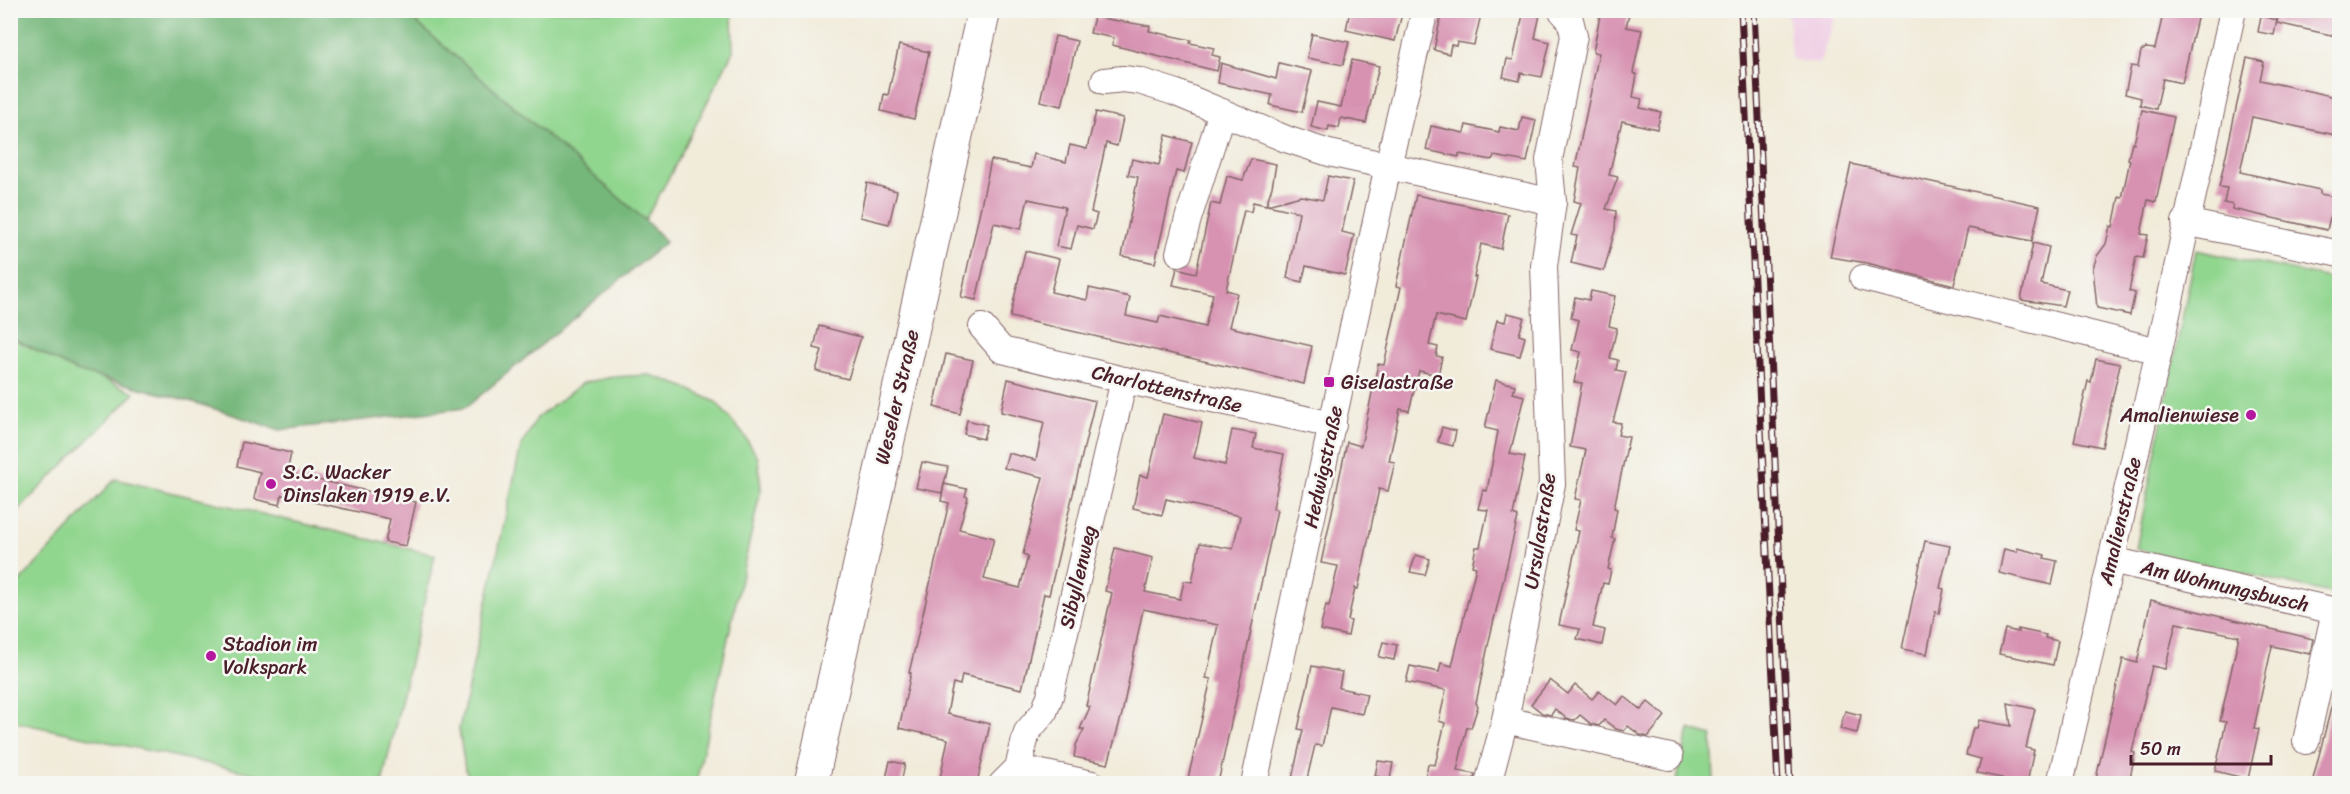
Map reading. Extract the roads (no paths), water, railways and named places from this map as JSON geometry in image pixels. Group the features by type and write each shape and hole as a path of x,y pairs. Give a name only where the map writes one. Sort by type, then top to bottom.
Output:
{"main road":[{"name":"Weseler Straße","path":"811,783 984,10"}],"street":[{"name":"Hedwigstraße","path":"1254,783 1388,166 1425,10"},
{"name":"Ursulastraße","path":"1488,783 1505,720 1552,484 1544,266 1553,202 1549,160 1574,36 1570,20 1561,10"},
{"name":"Amalienstraße","path":"2060,783 2159,351 2185,222 2233,10"},
{"path":"1104,81 1123,79 1139,81 1307,146 1553,202"},
{"path":"1179,254 1222,112"},
{"path":"2185,222 2340,254"},
{"path":"1863,278 2159,351"},
{"name":"Charlottenstraße","path":"982,327 1002,350 1124,380 1333,425"},
{"name":"Sibyllenweg","path":"1092,783 1010,776 1027,732 1044,712 1050,696 1124,380"},
{"name":"Am Wohnungsbusch","path":"2111,560 2337,611"},
{"path":"2306,741 2337,611"},
{"path":"1505,720 1670,757"}],"railway":[{"path":"1741,10 1778,784"},
{"path":"1754,10 1790,784"}],"place":[{"name":"Giselastraße","path":"1329,382"},
{"name":"Amalienwiese","path":"2251,415"},
{"name":"S.C. Wacker Dinslaken 1919 e.V.","path":"271,484"},
{"name":"Stadion im Volkspark","path":"211,656"}]}
